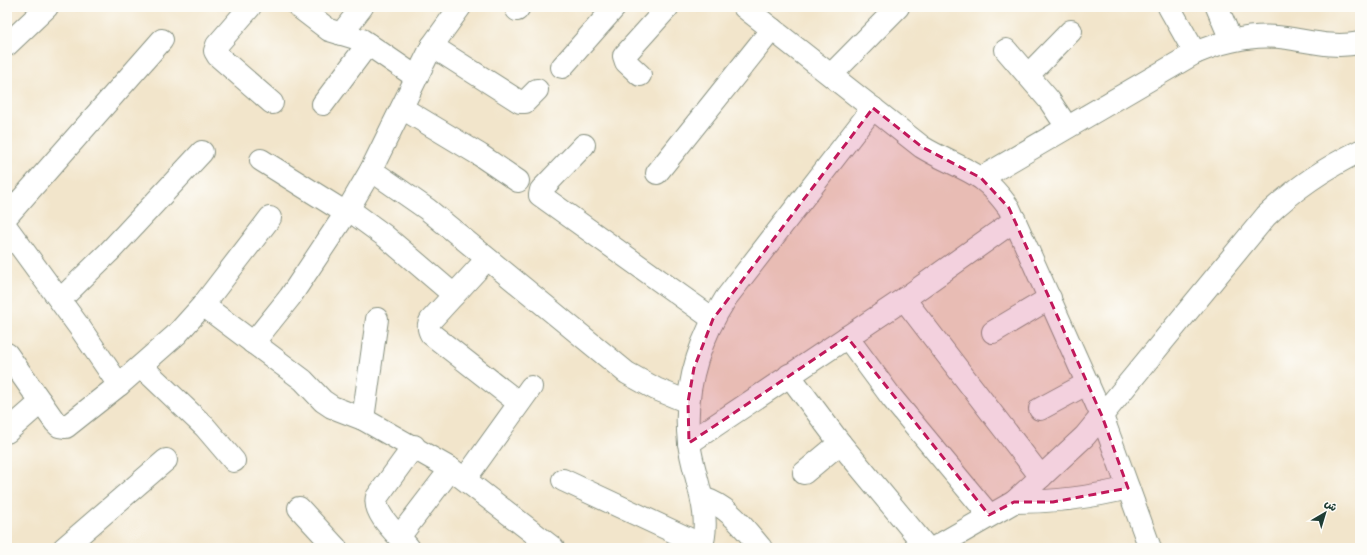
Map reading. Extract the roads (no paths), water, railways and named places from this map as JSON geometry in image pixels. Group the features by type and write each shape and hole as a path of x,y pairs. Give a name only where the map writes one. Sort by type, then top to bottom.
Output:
{"street":[{"path":"7,45 47,7"},
{"path":"250,7 217,45 215,50 218,56 272,103"},
{"path":"299,7 329,30 355,37 368,44 416,77"},
{"path":"341,34 362,7"},
{"path":"253,343 290,297 347,211 371,170 432,46 460,7"},
{"path":"562,67 615,7"},
{"path":"640,75 626,62 624,56 668,7"},
{"path":"831,75 898,7"},
{"path":"1170,7 1195,52"},
{"path":"1217,7 1231,40"},
{"path":"657,173 761,15 831,75 922,147 938,157 981,178 997,191 1009,208 1015,220 1102,416 1150,548"},
{"path":"1028,75 1071,31"},
{"path":"981,178 1195,52 1231,40 1268,36 1287,38 1321,45 1338,46 1360,43"},
{"path":"7,216 162,40"},
{"path":"324,104 368,44"},
{"path":"432,46 520,102 525,102 537,90"},
{"path":"1006,50 1028,75 1068,127"},
{"path":"402,108 474,151 518,181"},
{"path":"563,480 702,546 704,526 702,498 689,443 688,402 694,368 702,343 713,319 726,298 873,108"},
{"path":"584,145 541,190 540,195 713,319"},
{"path":"934,548 1014,502 1085,436 1266,216 1282,201 1310,180 1334,164 1360,151"},
{"path":"60,300 115,247 202,152"},
{"path":"262,160 347,211 403,250 454,295"},
{"path":"371,170 427,209 626,373 656,389 688,402"},
{"path":"7,354 54,422 59,426 66,427 119,385 177,334 203,305 270,218"},
{"path":"689,443 904,299 1015,220"},
{"path":"7,228 60,300 119,385"},
{"path":"414,446 376,502 379,513 404,542 458,474 525,395 432,334 429,330 431,320 487,259"},
{"path":"993,332 1050,298"},
{"path":"904,299 1041,477"},
{"path":"203,305 303,380 323,401 332,407 363,419 414,446 458,474 544,546"},
{"path":"363,419 378,319"},
{"path":"847,337 930,445 989,515"},
{"path":"141,366 195,417 234,461"},
{"path":"789,375 840,443 928,548"},
{"path":"1040,409 1088,383"},
{"path":"7,432 41,402"},
{"path":"804,473 840,443"},
{"path":"64,548 166,460"},
{"path":"1014,502 1068,500 1091,497 1128,488"},
{"path":"702,498 715,502 727,509 761,548"},
{"path":"299,508 336,548"}]}
